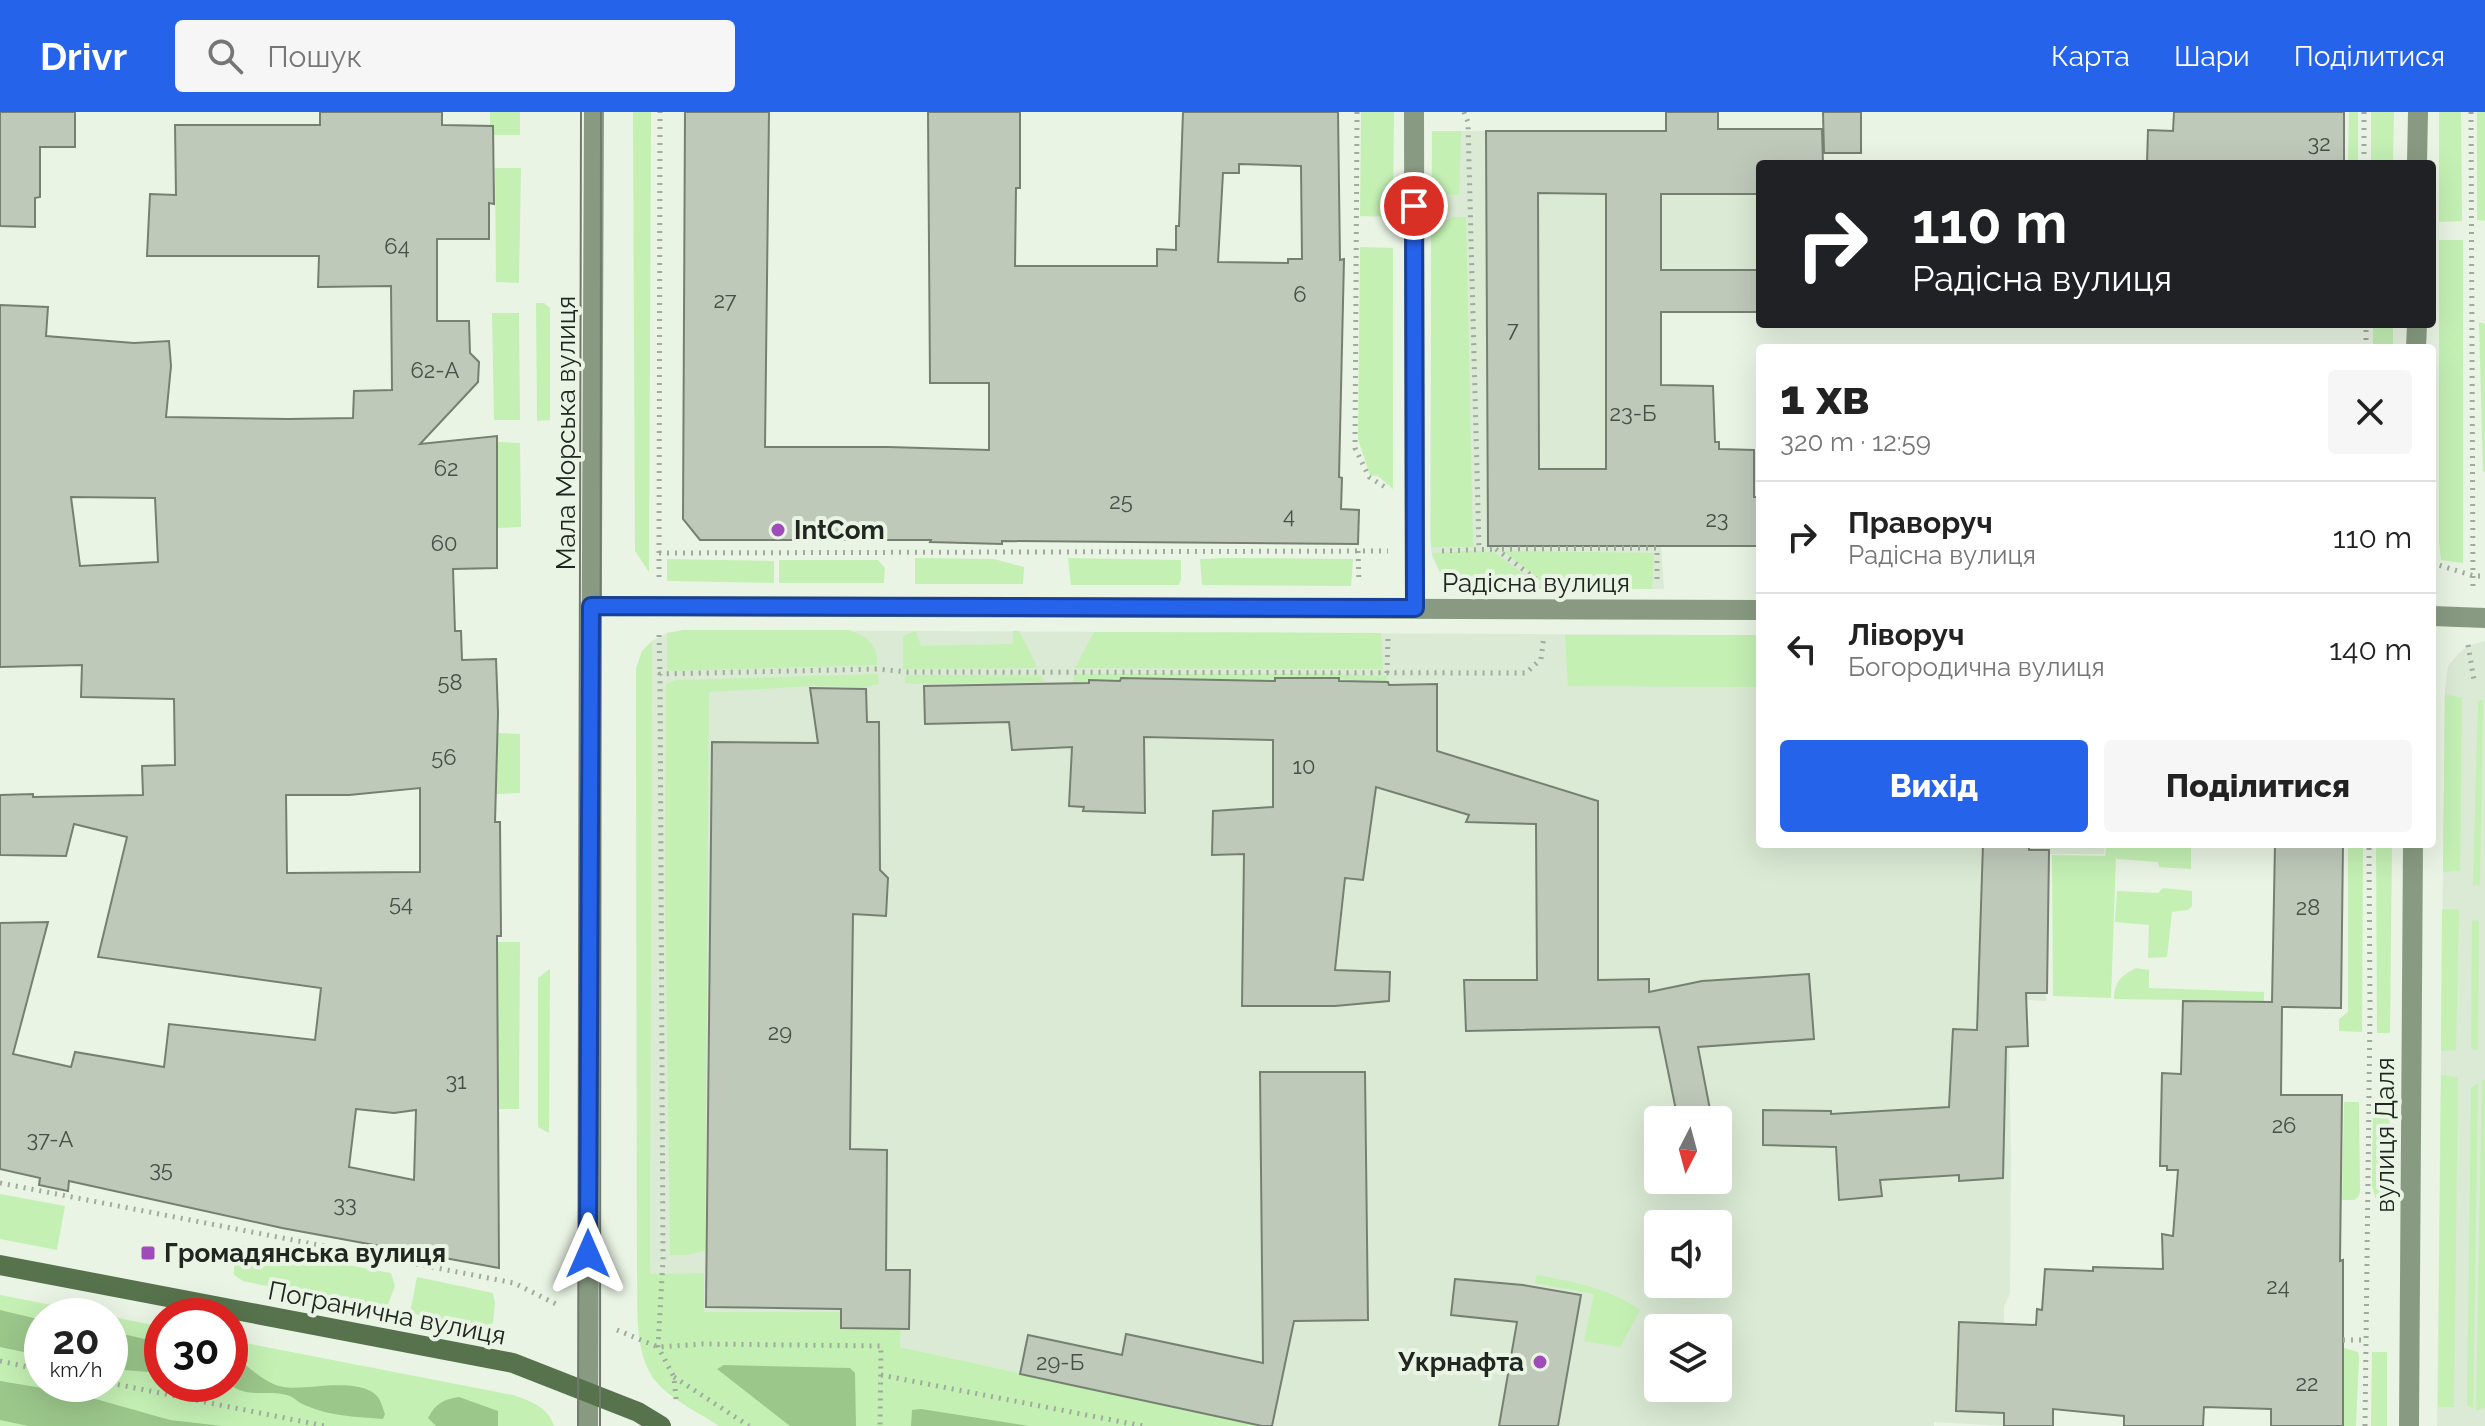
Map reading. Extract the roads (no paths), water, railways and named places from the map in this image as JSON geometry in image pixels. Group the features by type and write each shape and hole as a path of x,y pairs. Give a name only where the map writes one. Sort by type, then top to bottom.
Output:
{"main road":[{"name":"Погранична вулиця","path":"0,1265 513,1363 638,1412 661,1426"}],"street":[{"name":"Мала Морська вулиця","path":"588,1426 594,112"},
{"path":"1414,112 1415,608"},
{"path":"2417,160 2418,112"},
{"name":"Радісна вулиця","path":"591,606 1756,610"},
{"path":"2436,616 2485,618"},
{"name":"вулиця Даля","path":"2409,1426 2413,848"}],"tram line":[{"path":"578,1426 581,112"},
{"path":"600,1426 601,112"}],"place":[{"name":"IntCom","path":"778,530"},
{"name":"Громадянська вулиця","path":"148,1253"},
{"name":"Укрнафта","path":"1540,1362"}]}
